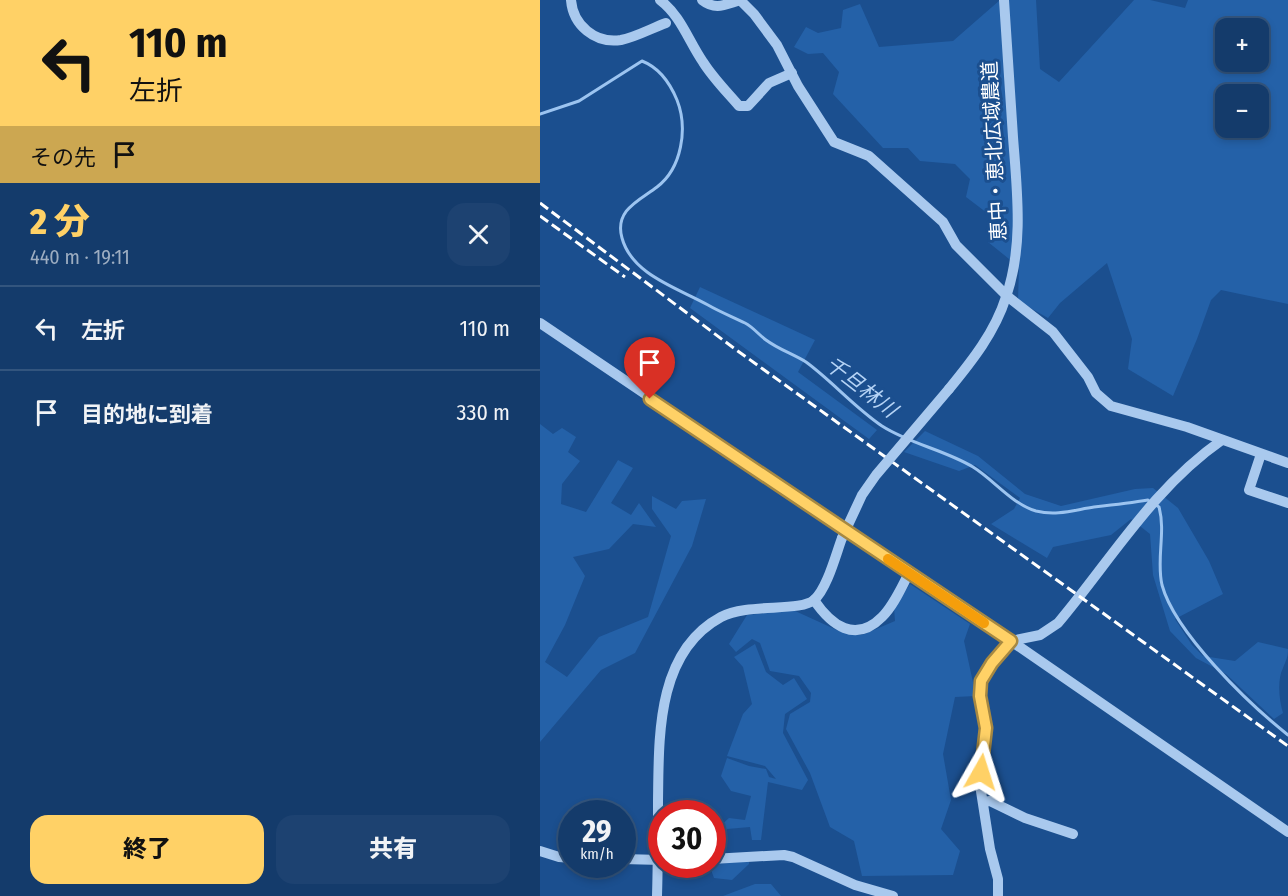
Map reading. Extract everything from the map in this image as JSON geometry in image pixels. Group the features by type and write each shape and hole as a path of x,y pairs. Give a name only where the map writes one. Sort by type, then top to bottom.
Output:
{"street":[{"path":"571,0 577,21 589,33 604,39 629,38 666,23"},
{"path":"660,0 680,19 704,65 739,106 748,106 769,84 792,73"},
{"path":"702,0 717,7 740,0 754,14 777,45 834,142 869,156 943,222 956,245 1007,296 1053,332 1088,377 1096,393 1112,406 1186,427 1288,463"},
{"name":"恵中・恵北広域農道","path":"814,600 824,586 842,538 862,495 876,475 968,366 986,339 1007,296 1014,266 1018,232 1004,0"},
{"path":"540,323 1011,641 1288,832"},
{"path":"998,896 996,867 990,849 980,786 981,758 986,728 980,696 981,681 992,663 1011,641 1040,635 1058,622 1175,478 1222,440"},
{"path":"1261,454 1249,490 1288,503"},
{"path":"659,800 659,745 662,715 670,681 686,651 705,628 729,613 750,608 803,604 814,600 832,622 849,629 865,628 882,617 909,573"},
{"path":"983,802 990,801 1025,818 1073,834"},
{"path":"540,851 558,857"},
{"path":"726,857 784,855 794,857 855,885 893,896"},
{"path":"657,896 658,878"}],"shaded area":[{"path":"1000,0 1036,0 1040,69 1059,82 1134,0 1150,0 1185,8 1188,0 1288,0 1288,304 1221,290 1211,300 1173,396 1128,369 1132,339 1107,263 1060,303 1048,318 1018,301 1019,267 988,242 991,216 966,197 970,179 955,164 920,161 908,148 883,148 833,94 839,72 823,53 808,54 794,47 806,27 818,33 841,28 843,10 860,4 879,47 953,41"},
{"path":"700,287 815,340 798,372 877,430 869,439 690,308"},
{"path":"540,424 553,434 562,428 576,437 568,452 580,461 562,484 561,504 586,512 618,460 633,468 611,503 631,515 639,503 656,527 633,524 609,549 573,557 585,576 565,625 545,662 567,677 599,637 648,617 671,536 652,509 652,496 676,509 682,501 706,499 692,546 635,653 601,670 540,742"},
{"path":"925,431 978,456 1025,494 1061,506 1135,489 1153,488 1178,508 1209,561 1223,594 1175,619 1192,645 1203,656 1235,661 1258,642 1288,649 1279,684 1283,713 1274,719 1226,674 1196,658 1170,631 1153,575 1150,534 1131,519 1111,535 1053,547 1047,558 991,524 1014,509 1020,498 975,465 959,471 904,452"},
{"path":"910,584 970,624 964,641 976,696 955,697 943,754 951,800 941,829 960,851 953,875 862,876 854,841 830,827 810,773 786,729 790,714 810,702 811,693 799,676 770,671 760,643 752,639 736,652 729,644 747,615 793,610 839,631 862,635 895,621 894,608"},
{"path":"755,644 766,672 783,685 794,678 807,699 785,714 783,733 808,780 802,790 768,782 761,840 752,840 750,827 727,829 726,839 726,821 729,818 745,820 751,796 731,791 721,776 727,758 766,769 769,777 776,779 765,766 727,756 743,714 752,704 743,667 734,657"},
{"path":"749,857 749,864 732,880 714,878 726,878 726,858"},
{"path":"755,884 771,884 781,896 723,896"}],"waterway":[{"name":"千旦林川","path":"540,114 579,101 642,61 648,64 664,77 677,100 682,135 677,159 665,179 636,201 622,220 622,238 635,262 658,279 748,325 763,338 806,362 882,426 904,438 973,467 1027,508 1058,513 1148,500 1150,502"},
{"name":"千旦林川","path":"1156,505 1159,507 1162,526 1160,575 1170,604 1197,645 1215,666 1234,687 1288,735"}],"railway":[{"path":"540,203 735,349 1288,746"},
{"path":"540,216 625,277"}],"slow traffic":[{"path":"888,559 984,623"}],"route":[{"path":"650,399 1011,641 992,663 981,681 980,696 986,728 981,772"}]}
